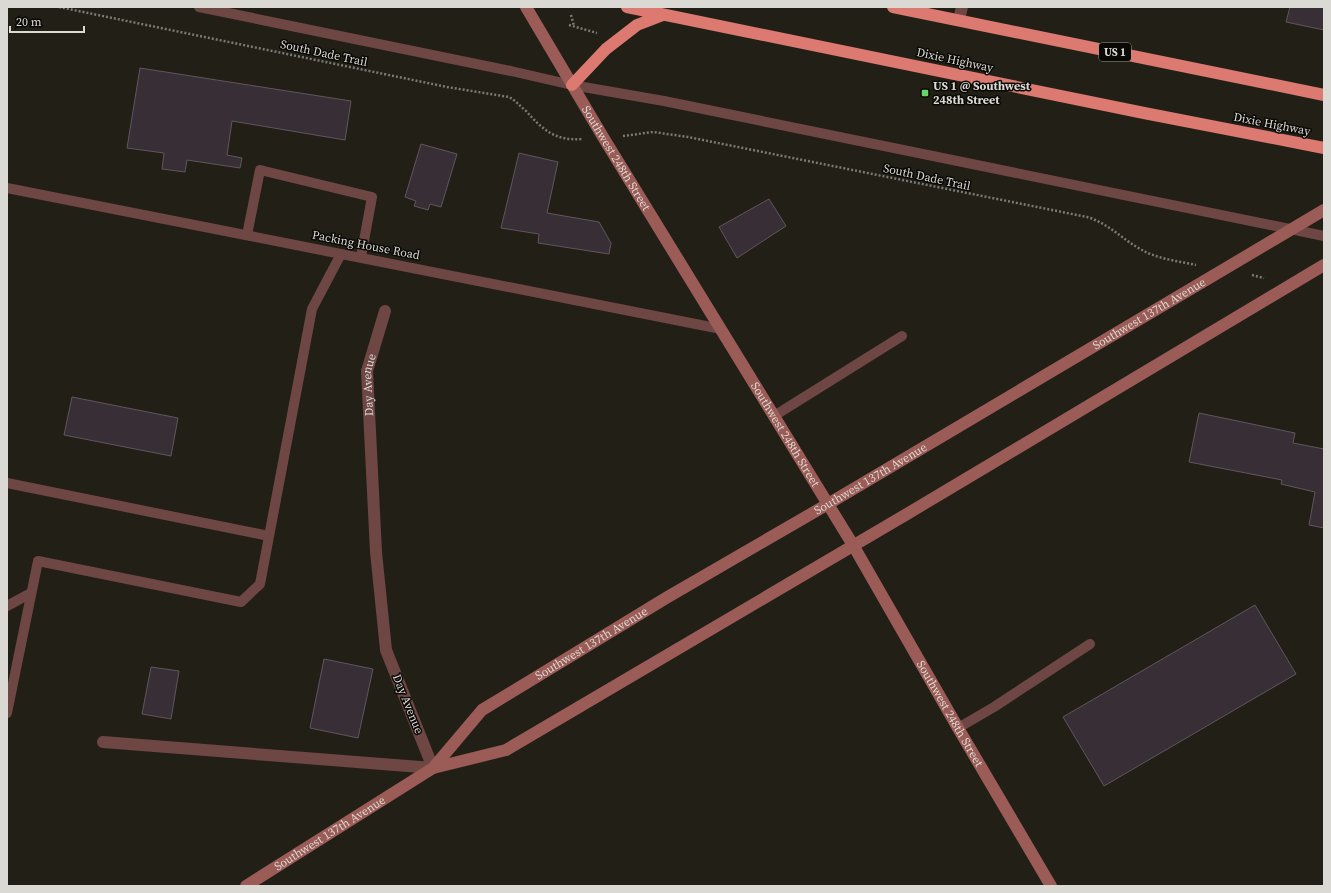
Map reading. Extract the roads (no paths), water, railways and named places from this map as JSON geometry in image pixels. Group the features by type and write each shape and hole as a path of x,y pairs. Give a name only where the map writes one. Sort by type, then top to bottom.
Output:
{"highway":[{"name":"Dixie Highway","path":"627,7 1129,110 1324,148"},
{"name":"US 1","path":"893,7 1324,95"},
{"path":"572,85 606,48 637,25 664,15"}],"main road":[{"name":"Southwest 248th Street","path":"526,7 607,144 853,545 1051,886"},
{"name":"Southwest 137th Avenue","path":"246,886 433,768 482,710 666,598 828,504 1324,210"},
{"name":"Southwest 137th Avenue","path":"433,768 506,750 644,670 1324,265"}],"street":[{"path":"959,20 962,7"},
{"name":"Day Avenue","path":"385,311 367,371 376,552 386,650 433,768"},
{"path":"103,742 433,768"}],"lane":[{"path":"199,7 511,71 572,85 664,101 1324,236"},
{"path":"247,235 260,170 372,196 361,257"},
{"name":"Packing House Road","path":"7,188 721,329"},
{"path":"7,713 38,561 241,602 260,584 312,309 341,254"},
{"path":"774,416 902,336"},
{"path":"7,482 269,536"},
{"path":"7,606 31,593"},
{"path":"958,728 994,707 1090,644"}],"place":[{"name":"US 1 @ Southwest 248th Street","path":"925,93"}]}
